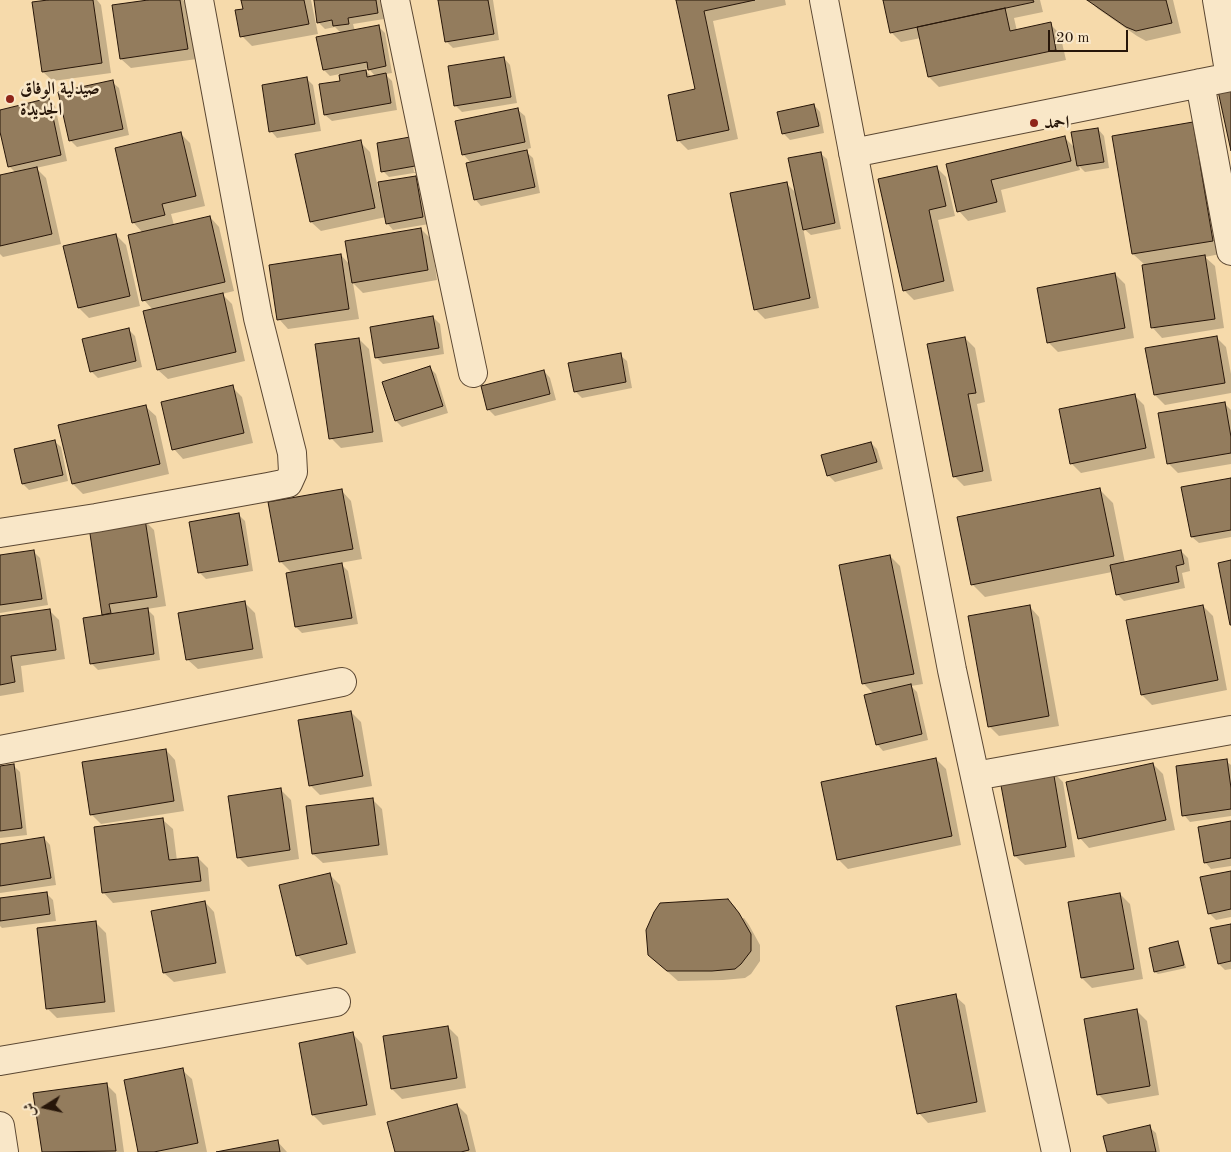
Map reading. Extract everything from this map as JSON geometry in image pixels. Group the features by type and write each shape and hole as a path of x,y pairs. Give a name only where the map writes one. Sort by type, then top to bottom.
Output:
{"street":[{"path":"0,533 268,488 288,482 293,472 292,452 258,318 199,0"},
{"path":"395,0 473,373"},
{"path":"824,0 952,670 1056,1152"},
{"path":"853,153 1230,77 1217,0"},
{"path":"1200,83 1231,251"},
{"path":"0,750 342,682"},
{"path":"975,776 1231,730"},
{"path":"0,1061 336,1002"},
{"path":"0,1126 4,1152"}],"building":[{"path":"93,0 102,63 42,72 32,2"},
{"path":"148,0 180,0 188,49 120,59 112,5"},
{"path":"241,0 304,0 309,24 240,37 235,10 243,9"},
{"path":"314,0 376,0 378,13 348,18 349,24 333,26 332,20 317,23"},
{"path":"438,0 488,0 494,34 445,42"},
{"path":"676,0 755,0 704,11 729,130 677,141 668,95 695,89"},
{"path":"883,0 1033,0 1034,2 890,33"},
{"path":"1087,0 1166,0 1172,23 1136,31 1126,27"},
{"path":"1005,8 1010,31 1051,22 1056,50 928,77 917,27"},
{"path":"379,25 386,66 368,70 367,62 323,70 316,37"},
{"path":"504,57 511,97 454,106 448,66"},
{"path":"366,70 367,77 386,73 391,103 324,115 319,84 340,81 339,75"},
{"path":"307,77 315,124 269,132 262,85"},
{"path":"113,80 123,129 69,141 58,92"},
{"path":"1231,88 1231,151 1218,91"},
{"path":"49,98 61,155 8,167 0,132 0,110"},
{"path":"814,104 819,126 782,134 777,112"},
{"path":"518,108 525,142 462,155 455,121"},
{"path":"1193,122 1213,241 1132,254 1112,136"},
{"path":"1098,128 1104,162 1077,166 1071,132"},
{"path":"181,132 196,196 162,204 165,215 132,223 115,148"},
{"path":"1065,136 1071,161 991,180 997,202 957,212 946,164"},
{"path":"410,137 415,166 381,172 377,143"},
{"path":"361,140 375,208 310,222 295,154"},
{"path":"527,150 535,187 474,200 466,163"},
{"path":"821,152 835,223 803,230 788,158"},
{"path":"937,166 946,206 929,210 944,281 903,291 878,179"},
{"path":"37,167 52,234 0,246 0,175"},
{"path":"416,176 423,217 386,224 378,182"},
{"path":"787,182 810,298 754,310 730,193"},
{"path":"210,216 225,282 142,301 128,235"},
{"path":"421,228 428,270 352,283 345,241"},
{"path":"116,234 130,296 78,308 63,246"},
{"path":"341,254 349,309 277,320 269,265"},
{"path":"1205,255 1215,319 1151,328 1142,265"},
{"path":"1115,273 1125,328 1047,343 1037,288"},
{"path":"223,293 236,352 157,370 143,311"},
{"path":"433,316 439,348 375,358 370,327"},
{"path":"129,328 136,361 90,372 82,339"},
{"path":"1217,336 1225,383 1154,395 1145,348"},
{"path":"965,337 976,393 968,394 983,471 953,477 927,344"},
{"path":"359,338 373,432 329,439 315,344"},
{"path":"621,353 626,382 574,392 568,363"},
{"path":"430,366 443,406 395,421 382,382"},
{"path":"544,370 550,394 487,410 481,386"},
{"path":"233,385 244,433 172,450 161,402"},
{"path":"1135,394 1146,448 1070,464 1059,409"},
{"path":"1225,402 1231,437 1231,453 1167,464 1158,413"},
{"path":"146,405 160,464 72,484 58,425"},
{"path":"55,440 63,475 22,484 14,449"},
{"path":"871,442 877,462 827,476 821,455"},
{"path":"1231,478 1231,530 1191,537 1181,487"},
{"path":"1100,488 1114,556 971,585 957,517"},
{"path":"342,489 353,549 279,562 268,502"},
{"path":"239,513 248,565 198,573 189,522"},
{"path":"145,519 157,597 109,604 111,613 102,615 89,527"},
{"path":"34,550 42,599 0,605 0,555"},
{"path":"1181,550 1184,564 1176,566 1179,582 1116,595 1110,565"},
{"path":"890,555 914,674 862,684 839,565"},
{"path":"1231,560 1231,625 1230,625 1218,563"},
{"path":"342,563 352,618 295,627 286,573"},
{"path":"245,601 253,649 186,660 178,613"},
{"path":"1030,605 1049,716 988,727 968,616"},
{"path":"1203,605 1218,680 1141,695 1126,620"},
{"path":"148,608 154,654 90,664 83,618"},
{"path":"50,609 56,650 11,656 15,682 0,685 0,616"},
{"path":"911,684 922,734 876,745 864,695"},
{"path":"351,711 363,776 309,786 298,720"},
{"path":"166,749 174,801 90,815 82,762"},
{"path":"936,758 952,836 837,860 821,782"},
{"path":"1227,759 1231,788 1231,809 1182,816 1176,766"},
{"path":"1153,763 1166,820 1078,839 1066,782"},
{"path":"14,764 22,828 0,831 0,766"},
{"path":"1053,770 1066,847 1014,856 1000,780"},
{"path":"281,788 290,850 237,858 228,796"},
{"path":"373,798 379,845 312,854 306,806"},
{"path":"163,818 169,860 198,857 201,881 102,893 94,827"},
{"path":"1231,821 1231,858 1204,863 1198,827"},
{"path":"44,837 51,878 0,886 0,844"},
{"path":"1231,871 1231,909 1208,914 1200,877"},
{"path":"330,873 347,944 296,956 279,885"},
{"path":"47,892 50,914 0,921 0,898"},
{"path":"1120,893 1134,969 1081,978 1068,902"},
{"path":"728,899 739,913 751,934 751,951 735,969 667,971 648,955 646,930 660,903"},
{"path":"205,901 216,963 163,973 151,911"},
{"path":"96,921 105,1002 46,1009 37,928"},
{"path":"1231,924 1231,961 1218,964 1210,928"},
{"path":"1178,941 1184,965 1154,972 1149,948"},
{"path":"956,994 977,1102 917,1114 896,1006"},
{"path":"1137,1009 1150,1086 1097,1095 1084,1019"},
{"path":"448,1026 457,1078 391,1089 383,1036"},
{"path":"353,1032 367,1105 312,1115 299,1043"},
{"path":"183,1068 198,1143 154,1152 138,1152 124,1080"},
{"path":"107,1083 116,1151 42,1152 33,1093"},
{"path":"457,1104 469,1150 461,1152 395,1152 387,1122"},
{"path":"1150,1125 1156,1152 1107,1152 1103,1136"},
{"path":"278,1140 280,1152 216,1152"}],"place":[{"name":"صيدلية الوفاق الجديدة","path":"10,99"},
{"name":"احمد","path":"1034,123"}]}
